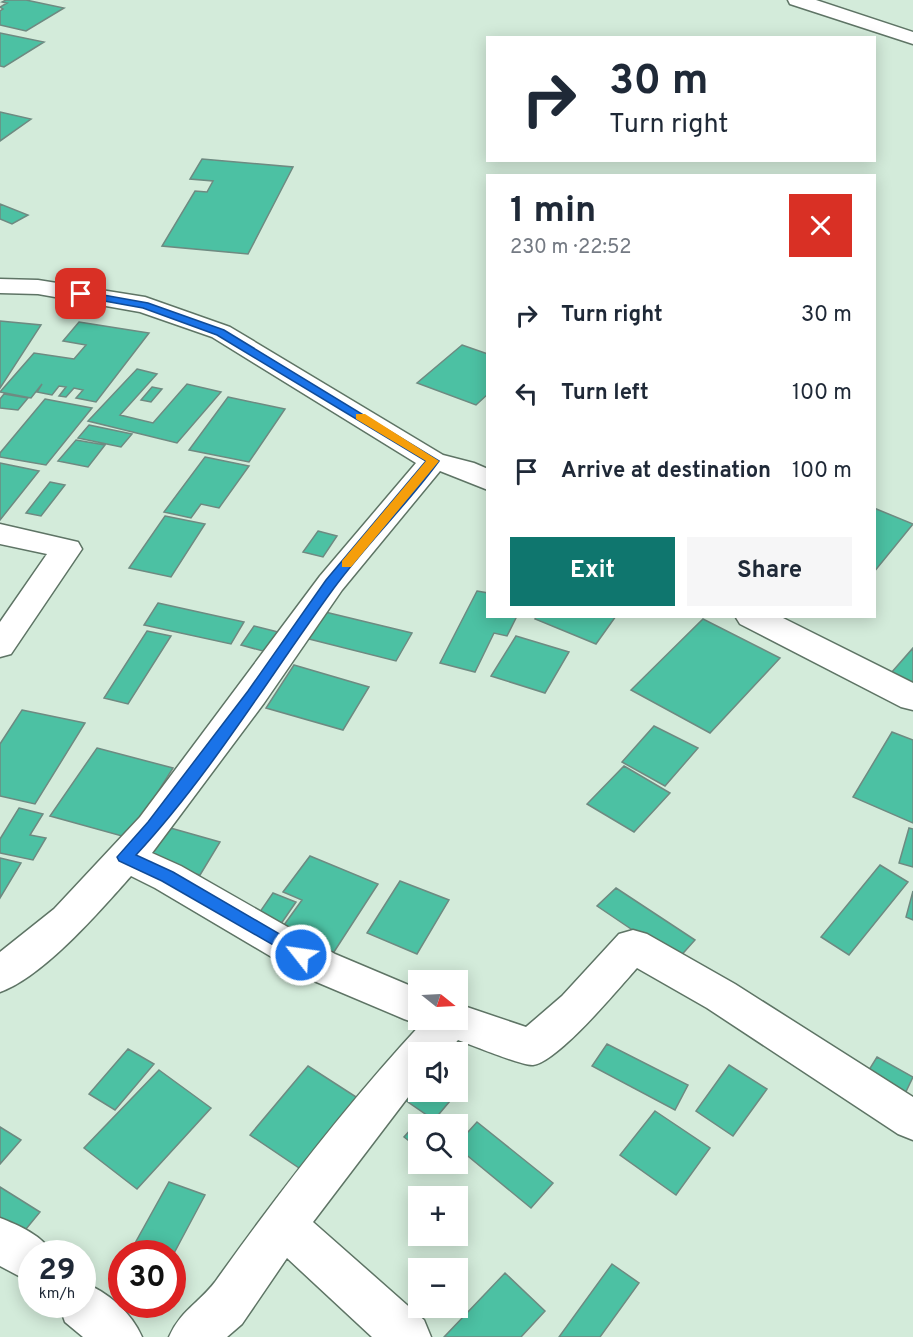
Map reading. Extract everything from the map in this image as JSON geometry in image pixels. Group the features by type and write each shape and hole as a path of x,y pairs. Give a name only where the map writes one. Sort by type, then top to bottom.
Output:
{"street":[{"path":"797,0 913,38"},
{"path":"0,286 38,287 145,305 221,332 433,461 464,469 486,480"},
{"path":"4,966 68,920 153,827 331,583 433,461"},
{"path":"0,534 67,549 0,646"},
{"path":"756,618 913,698"},
{"path":"125,857 168,877 321,966 408,1003"},
{"path":"431,1042 451,1020 532,1047 576,1008 633,946 722,996 913,1120"},
{"path":"193,1337 225,1307 283,1225 384,1093 408,1067"},
{"path":"283,1225 407,1337"},
{"path":"0,1239 18,1251"},
{"path":"96,1317 118,1337"}],"building":[{"path":"26,0 64,8 26,31 0,25 0,11 3,9 0,7 7,3 2,2"},
{"path":"0,33 44,42 4,67 0,66"},
{"path":"0,112 31,119 0,141"},
{"path":"202,159 293,167 248,254 162,246 195,191 207,192 213,181 190,179"},
{"path":"0,204 28,215 12,224 0,219"},
{"path":"0,321 41,325 0,388"},
{"path":"79,322 149,333 96,402 76,398 83,390 74,388 66,397 59,396 66,387 59,386 52,395 37,392 42,384 31,398 0,392 34,353 74,359 86,345 63,341"},
{"path":"462,345 486,353 486,396 476,405 417,383"},
{"path":"137,369 157,374 120,415 153,423 187,384 221,392 177,443 88,421"},
{"path":"152,387 162,389 151,402 141,400"},
{"path":"4,394 28,398 18,410 0,408 0,399"},
{"path":"228,397 285,409 249,462 189,450"},
{"path":"45,399 92,408 46,465 0,457 0,453"},
{"path":"89,425 132,434 121,447 78,438"},
{"path":"76,440 105,445 88,467 58,461"},
{"path":"205,457 249,466 219,508 201,504 191,518 164,512"},
{"path":"0,463 39,471 0,520"},
{"path":"50,482 65,485 41,516 26,513"},
{"path":"876,509 913,524 876,570"},
{"path":"165,516 205,524 171,577 129,568"},
{"path":"318,531 337,536 323,557 303,552"},
{"path":"477,591 486,593 486,618 516,618 507,636 494,633 475,672 440,663"},
{"path":"158,603 244,622 231,644 144,625"},
{"path":"321,611 412,633 396,661 305,638"},
{"path":"536,618 615,618 596,644"},
{"path":"703,619 780,658 710,733 631,690"},
{"path":"254,626 282,633 270,653 241,645"},
{"path":"147,631 171,636 128,704 104,698"},
{"path":"516,636 569,652 545,693 491,676"},
{"path":"913,648 913,684 891,673"},
{"path":"294,665 369,687 343,730 266,708"},
{"path":"22,710 85,723 35,804 0,796 0,744"},
{"path":"654,726 698,748 665,786 622,762"},
{"path":"892,732 913,740 913,823 853,797"},
{"path":"97,748 173,768 129,838 50,816"},
{"path":"624,766 670,793 634,832 587,804"},
{"path":"19,808 43,814 30,835 46,838 33,860 0,853 0,839"},
{"path":"167,827 220,842 200,875 146,859"},
{"path":"909,828 913,829 913,867 899,863"},
{"path":"310,856 378,884 332,955 279,932 302,900 283,892"},
{"path":"0,858 21,863 0,898"},
{"path":"880,865 908,882 849,955 821,937"},
{"path":"400,881 449,900 417,954 367,933"},
{"path":"616,888 695,940 677,960 597,906"},
{"path":"913,891 913,920 906,917"},
{"path":"273,893 296,902 276,931 253,922"},
{"path":"607,1044 688,1085 675,1110 592,1066"},
{"path":"128,1049 154,1064 115,1110 89,1094"},
{"path":"877,1057 913,1077 902,1100 864,1078"},
{"path":"729,1065 767,1089 733,1136 696,1111"},
{"path":"308,1066 367,1104 311,1176 250,1135"},
{"path":"159,1070 211,1108 137,1189 84,1148"},
{"path":"408,1078 408,1102 395,1093"},
{"path":"408,1102 449,1102 439,1114 425,1114"},
{"path":"655,1111 710,1148 676,1195 620,1155"},
{"path":"477,1122 553,1183 531,1208 468,1156 468,1132"},
{"path":"0,1127 21,1140 0,1164"},
{"path":"169,1182 205,1195 181,1240 137,1240"},
{"path":"0,1187 40,1212 17,1240 0,1229"},
{"path":"612,1264 639,1283 600,1337 559,1337"},
{"path":"505,1273 545,1311 521,1337 444,1337 462,1318 468,1318 468,1312"}],"slow traffic":[{"path":"346,564 433,461 360,417"}],"route":[{"path":"81,294 145,305 221,332 433,461 331,583 153,827 125,857 168,877 301,955"}]}
